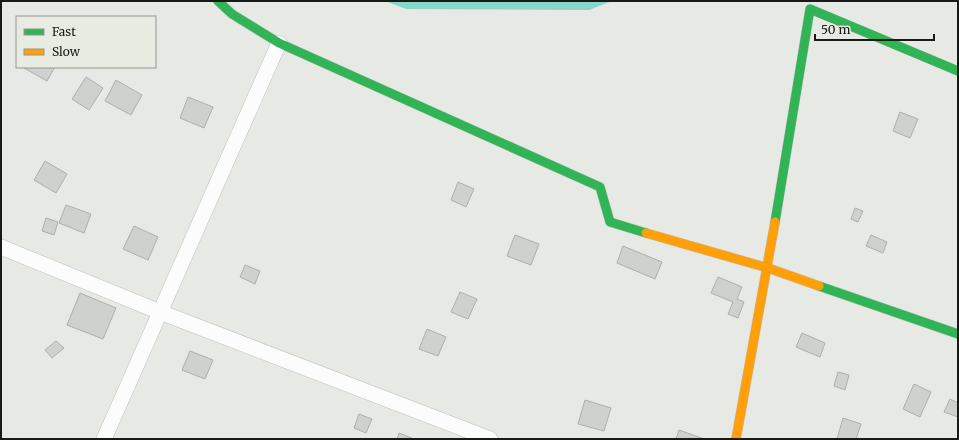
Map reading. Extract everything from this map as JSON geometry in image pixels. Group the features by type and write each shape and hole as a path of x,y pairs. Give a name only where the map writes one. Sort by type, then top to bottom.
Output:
{"street":[{"path":"218,1 232,14 279,43 600,186 610,222 768,268 958,334"},
{"path":"736,439 768,268 810,8 958,71"},
{"path":"104,439 279,43"},
{"path":"1,247 160,312 490,439"}],"water":[{"path":"385,1 612,1 589,10 406,9"}],"building":[{"path":"24,68 54,68 47,81"},
{"path":"86,77 103,88 89,110 72,99"},
{"path":"116,80 142,95 131,115 105,101"},
{"path":"188,97 213,107 204,128 180,118"},
{"path":"900,112 918,119 910,138 893,131"},
{"path":"45,161 67,174 56,193 34,180"},
{"path":"458,182 474,189 466,207 451,200"},
{"path":"66,205 91,214 84,233 59,223"},
{"path":"855,208 863,211 858,222 851,219"},
{"path":"46,218 58,222 54,235 42,231"},
{"path":"134,226 158,237 148,260 123,249"},
{"path":"515,235 539,244 531,265 507,256"},
{"path":"871,235 887,242 883,253 866,246"},
{"path":"623,246 662,262 655,279 617,263"},
{"path":"245,265 260,271 255,284 240,277"},
{"path":"718,277 742,287 737,299 744,302 738,318 728,314 733,302 711,293"},
{"path":"460,292 477,299 468,319 451,312"},
{"path":"80,293 116,308 103,339 67,325"},
{"path":"427,329 446,337 438,356 419,349"},
{"path":"802,333 825,343 820,357 796,347"},
{"path":"56,341 64,348 52,358 45,350"},
{"path":"190,351 213,360 205,379 182,370"},
{"path":"838,372 849,375 845,390 834,386"},
{"path":"914,384 931,392 920,417 903,409"},
{"path":"950,399 958,403 958,417 944,412"},
{"path":"585,400 611,408 604,431 578,424"},
{"path":"359,414 372,419 366,433 354,428"},
{"path":"843,418 861,424 856,439 837,439"},
{"path":"679,430 704,439 676,439"},
{"path":"399,433 414,439 397,439"}],"traffic: fast":[{"path":"218,1 232,14 279,43 600,187 610,222 646,233"},
{"path":"775,222 810,9 958,71"},
{"path":"819,286 958,334"}],"traffic: slow":[{"path":"736,439 775,222"},
{"path":"646,233 768,268 819,286"}]}
